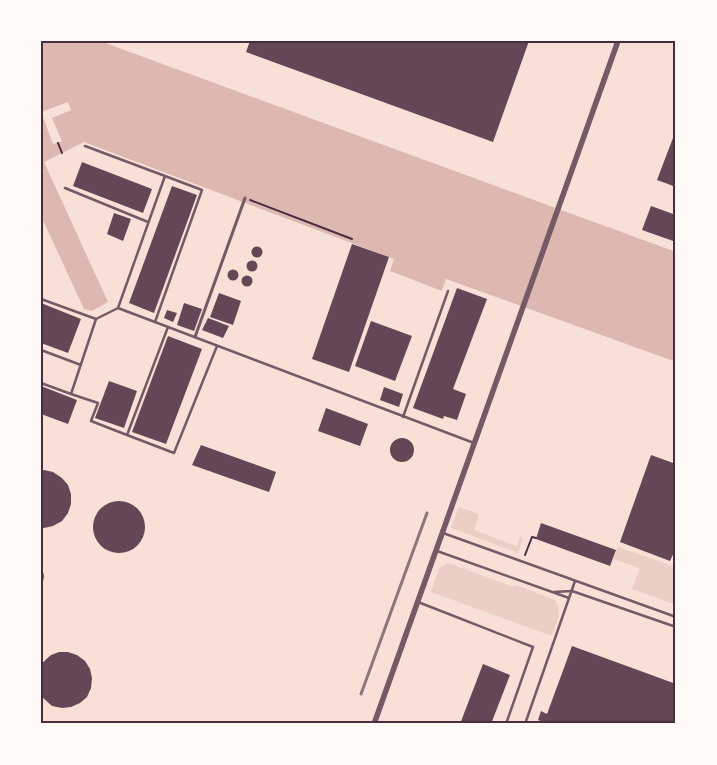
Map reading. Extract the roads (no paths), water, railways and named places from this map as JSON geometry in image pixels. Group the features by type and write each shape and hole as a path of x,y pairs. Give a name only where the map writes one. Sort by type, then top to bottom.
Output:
{"street":[{"path":"374,724 618,41"},
{"path":"196,337 245,198"}],"lane":[{"path":"85,146 202,190 155,322"},
{"path":"71,394 96,319 118,308 165,176"},
{"path":"65,188 148,222"},
{"path":"403,417 448,291"},
{"path":"41,299 96,319"},
{"path":"118,308 475,443"},
{"path":"127,435 168,327"},
{"path":"41,383 98,403 91,421 174,453 217,346"},
{"path":"41,350 82,365"},
{"path":"443,532 676,617"},
{"path":"436,550 569,598"},
{"path":"524,724 575,581"},
{"path":"553,593 572,590 676,627"},
{"path":"418,602 533,647 506,724"}],"railway":[{"path":"361,694 427,513"}]}
